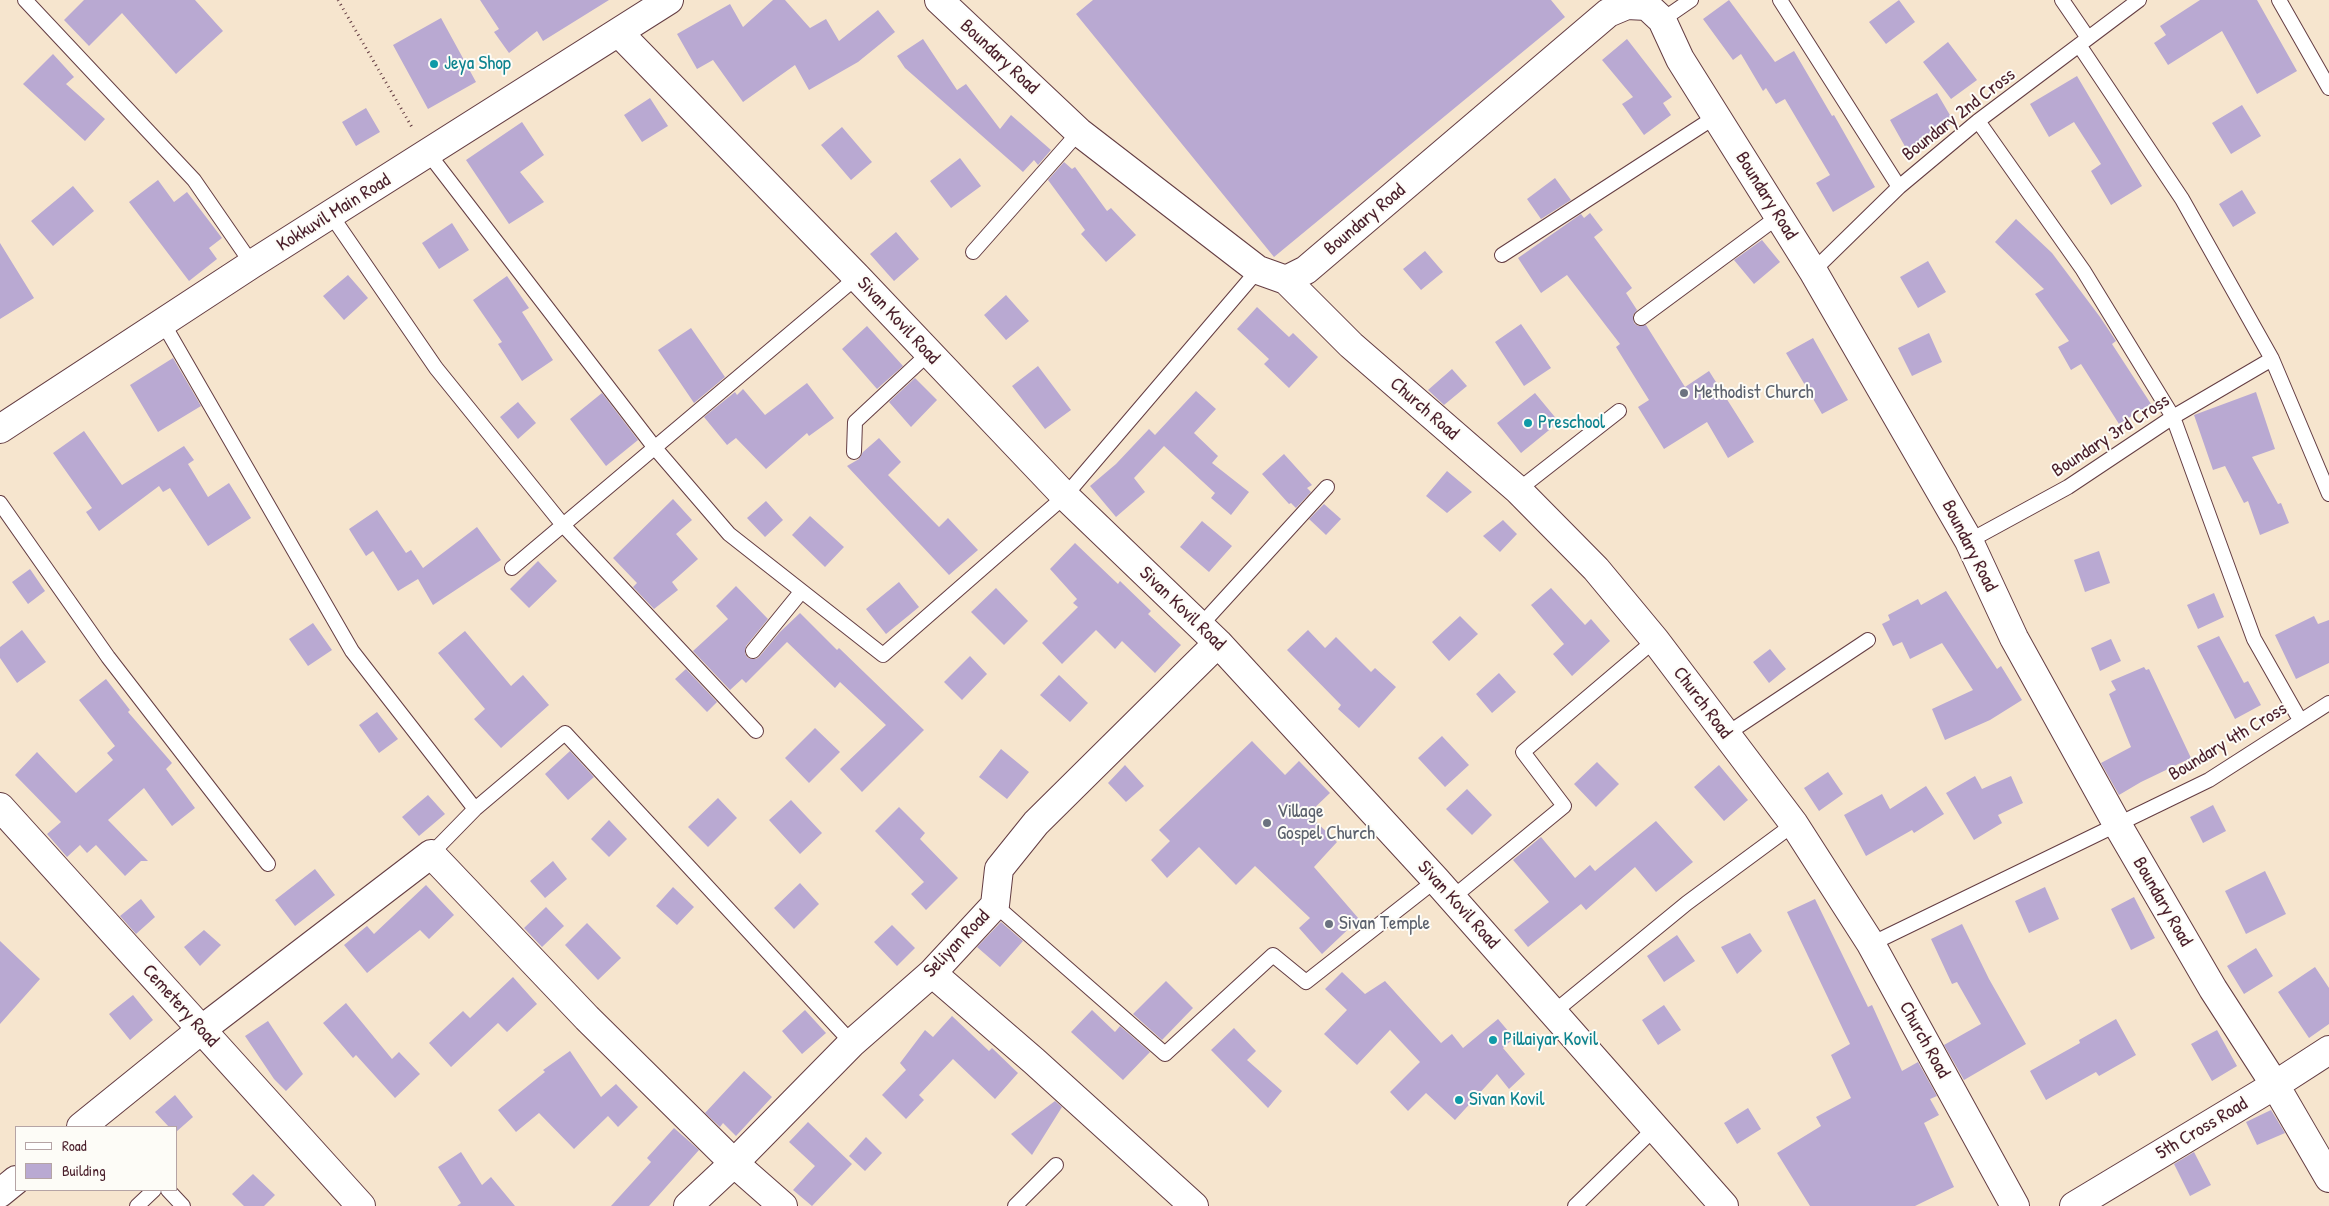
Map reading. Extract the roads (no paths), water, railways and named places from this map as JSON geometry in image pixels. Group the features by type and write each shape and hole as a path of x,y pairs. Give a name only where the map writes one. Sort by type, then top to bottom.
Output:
{"street":[{"name":"Kokkuvil Main Road","path":"0,429 252,264 669,0"},
{"name":"Boundary Road","path":"939,0 1079,132 1258,270 1286,280 1306,270 1608,13 1627,5 1651,9 1680,59 1813,270 1969,541 2014,638 2117,824 2213,989 2275,1085 2329,1178"},
{"name":"Sivan Kovil Road","path":"619,33 857,277 928,354 1065,496 1209,634 1444,889 1724,1206"},
{"name":"Church Road","path":"1286,280 1351,345 1518,490 1596,569 1655,640 1794,824 1870,944 2015,1206"},
{"name":"Seliyan Road","path":"688,1206 734,1163 852,1043 932,972 995,905 999,869 1036,824 1209,634"},
{"name":"Cemetery Road","path":"0,807 361,1206"},
{"path":"82,1126 201,1030 432,854 587,1018 734,1163 782,1206"},
{"path":"932,972 1034,1061 1194,1206"},
{"name":"5th Cross Road","path":"2074,1206 2275,1085 2329,1050"},
{"path":"0,1194 15,1181"}],"lane":[{"path":"25,0 194,180 252,264"},
{"path":"1651,9 1691,0"},
{"path":"1780,0 1899,187"},
{"path":"2062,0 2084,42 2182,199 2272,359 2329,494"},
{"name":"Boundary 2nd Cross","path":"1813,270 1899,187 1978,121 2139,0"},
{"path":"2279,0 2329,88"},
{"path":"1502,256 1716,117"},
{"path":"1978,121 2083,270 2173,417 2254,638 2300,720"},
{"path":"973,252 1079,132"},
{"path":"428,153 655,448 729,534 883,655 1065,496 1258,270"},
{"path":"331,215 436,368 562,525 756,731"},
{"path":"1641,318 1779,216"},
{"path":"512,568 857,277"},
{"path":"163,323 352,651 475,809"},
{"path":"854,452 855,422 928,354"},
{"name":"Boundary 3rd Cross","path":"1969,541 2068,487 2173,417 2272,359"},
{"path":"1518,490 1619,411"},
{"path":"1209,634 1326,487"},
{"path":"0,503 108,657 268,864"},
{"path":"753,650 801,592"},
{"path":"995,905 1165,1054 1272,955 1306,982 1564,806 1523,752 1655,640"},
{"path":"1725,735 1868,640"},
{"name":"Boundary 4th Cross","path":"1870,944 2209,780 2329,703"},
{"path":"432,854 475,809 565,733 852,1043"},
{"path":"1554,1012 1688,903 1794,824"},
{"path":"1575,1206 1655,1128"},
{"path":"1015,1206 1056,1165"},
{"path":"137,1206 153,1191"},
{"path":"169,1191 183,1206"}],"place":[{"name":"Jeya Shop","path":"434,64"},
{"name":"Methodist Church","path":"1684,393"},
{"name":"Preschool","path":"1528,423"},
{"name":"Village Gospel Church","path":"1267,823"},
{"name":"Sivan Temple","path":"1329,924"},
{"name":"Pillaiyar Kovil","path":"1493,1040"},
{"name":"Sivan Kovil","path":"1459,1100"}]}
